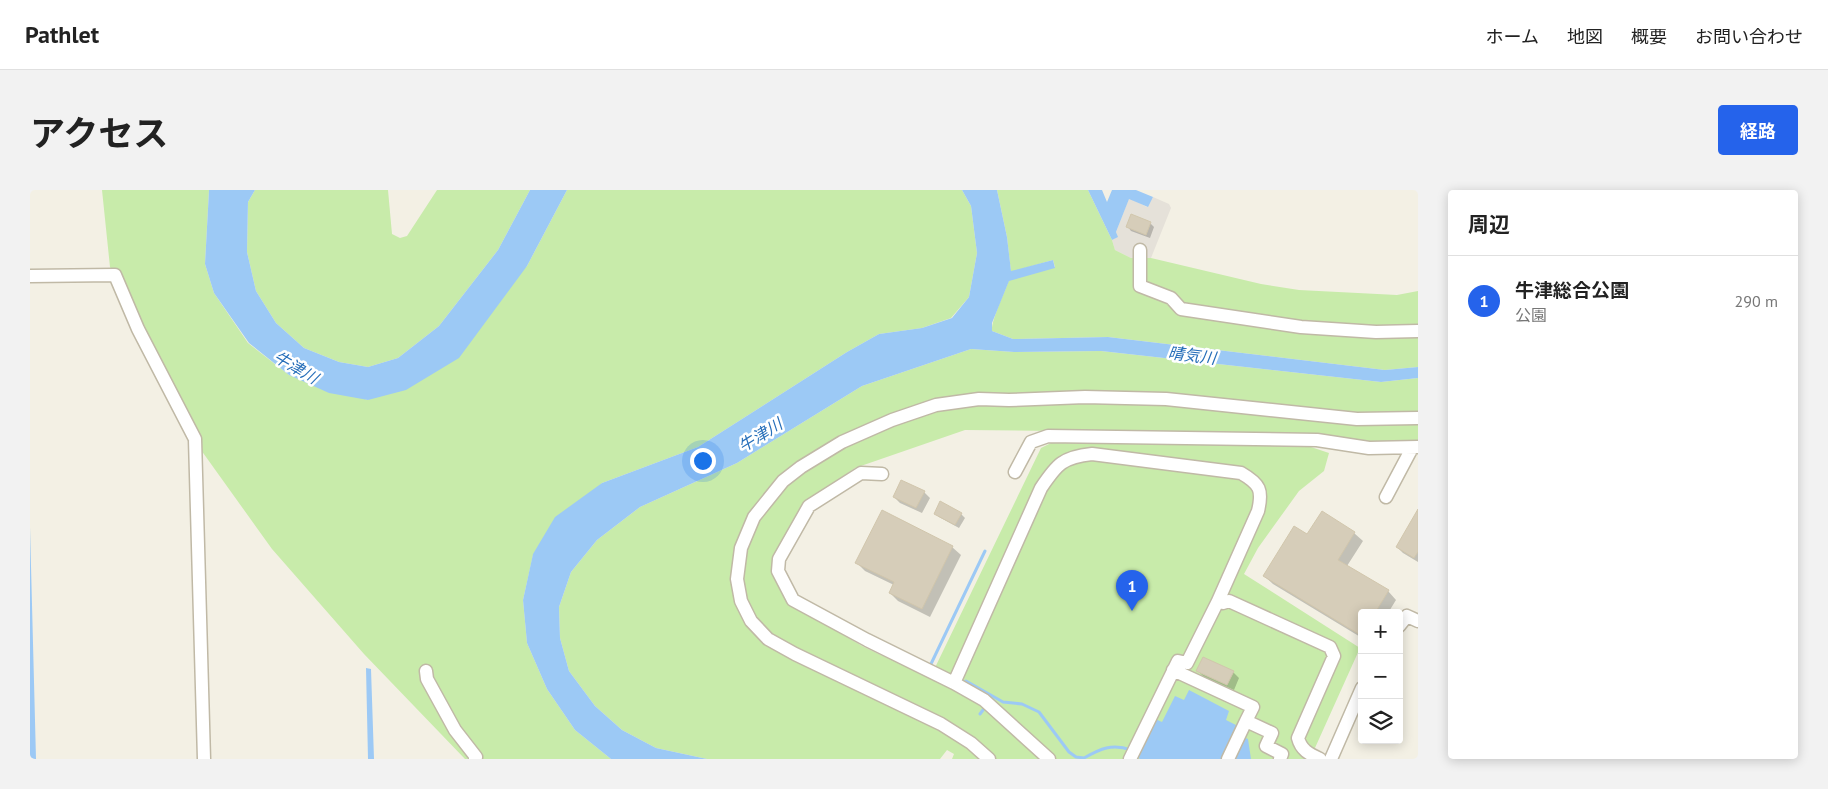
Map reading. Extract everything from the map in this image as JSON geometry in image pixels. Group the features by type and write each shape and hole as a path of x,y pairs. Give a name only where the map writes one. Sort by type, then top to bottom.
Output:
{"street":[{"path":"1140,250 1140,286 1171,298 1181,309 1301,327 1376,332 1418,331"},
{"path":"30,276 115,275 138,329 195,439 204,759"},
{"path":"989,759 971,742 941,724 812,662 768,638 750,621 741,602 737,579 741,548 754,517 783,481 842,442 892,420 936,405 979,400 1086,397 1166,399 1358,419 1418,418"},
{"path":"1016,472 1031,442 1048,436 1317,440 1369,448 1415,447"},
{"path":"1386,497 1415,447"},
{"path":"954,683 1041,488 1054,468 1075,456 1092,454 1241,473 1252,479 1260,488 1261,498 1258,511 1223,601 1187,663 1178,661 1130,758"},
{"path":"882,474 861,473 809,506 779,559 778,571 793,600 984,700 1048,759"},
{"path":"1223,601 1330,647 1334,656 1298,738 1302,755 1320,759"},
{"path":"1403,621 1407,616 1418,621"},
{"path":"426,670 426,679 455,730 476,757 475,759"},
{"path":"1174,670 1253,707 1228,759"},
{"path":"1331,759 1358,697"},
{"path":"1243,726 1272,733 1266,746 1282,754 1280,759"}],"shaded area":[{"path":"1153,197 1169,204 1171,208 1151,258 1131,258 1115,250 1112,240 1117,237 1116,232 1129,198 1147,207"}],"green space":[{"path":"102,190 209,190 205,264 214,293 248,343 289,375 368,400 527,266 567,190 962,190 971,206 977,253 969,297 951,318 922,328 879,334 847,352 698,447 602,483 533,555 523,600 527,643 547,689 575,730 611,759 465,759 364,654 272,549 201,450 110,267"},
{"path":"255,190 388,190 392,234 400,238 407,236 437,190 530,190 498,250 439,326 398,358 368,367 339,362 304,348 276,323 256,291 247,252 248,202"},
{"path":"997,190 1088,190 1115,250 1131,258 1151,258 1261,284 1299,290 1397,295 1418,291 1418,367 1385,370 1108,337 1013,339 992,331 996,313 1009,280 1055,267 1053,260 1011,272 1007,237"},
{"path":"971,349 1014,352 1101,351 1381,382 1418,378 1418,440 1369,443 1320,434 965,430 855,468 805,503 773,560 772,573 788,603 864,647 930,678 1041,448 1051,443 1308,446 1329,453 1324,471 1299,491 1258,548 1244,574 1358,647 1358,652 1310,759 952,759 954,754 947,750 940,759 707,759 656,748 622,730 595,706 569,671 560,638 559,607 571,572 597,540 640,507 737,463 862,386"}],"water":[{"name":"牛津川","path":"209,190 255,190 248,202 247,252 256,291 276,323 304,348 339,362 368,367 398,358 439,326 498,250 530,190 567,190 527,266 459,358 406,390 368,400 329,393 289,375 249,343 214,293 205,264"},
{"path":"962,190 997,190 1007,237 1011,271 1053,260 1055,268 1009,281 992,323 992,331 1013,339 1108,337 1385,370 1418,367 1418,378 1381,382 1101,351 1014,352 971,349 862,386 737,463 640,507 597,540 571,572 559,607 560,638 569,671 595,706 622,730 656,748 707,759 611,759 575,730 547,689 527,643 523,600 533,554 555,517 602,483 698,447 847,352 879,334 922,328 952,318 969,297 977,253 971,206"},
{"path":"1088,190 1102,190 1107,202 1112,190 1136,190 1153,197 1148,207 1129,199 1116,232 1118,237 1112,240"},
{"path":"30,527 36,759 30,759"},
{"path":"366,668 371,669 374,759 368,759"},
{"path":"1189,690 1229,711 1226,720 1240,727 1237,734 1248,739 1251,759 1140,759 1136,756 1153,718 1162,722 1175,696 1184,700"}],"building":[{"path":"1131,214 1151,222 1146,235 1126,227"},
{"path":"901,480 925,491 916,508 893,497"},
{"path":"940,501 962,513 955,525 934,514"},
{"path":"1418,509 1418,552 1414,558 1396,547"},
{"path":"882,510 953,546 922,609 889,593 894,582 855,563"},
{"path":"1322,511 1355,532 1338,560 1389,590 1377,609 1358,609 1358,634 1263,576 1294,526 1307,534"},
{"path":"1203,657 1234,671 1227,685 1196,671"}],"waterway":[{"path":"932,666 930,666 985,551"},
{"path":"966,681 1003,702 1022,704 1039,712 1069,752 1076,757 1084,758 1112,747 1131,750"},
{"path":"980,714 986,706"}],"place":[{"name":"牛津総合公園","path":"1132,611"}],"water label":[{"name":"晴気川","path":"1192,355"}]}
